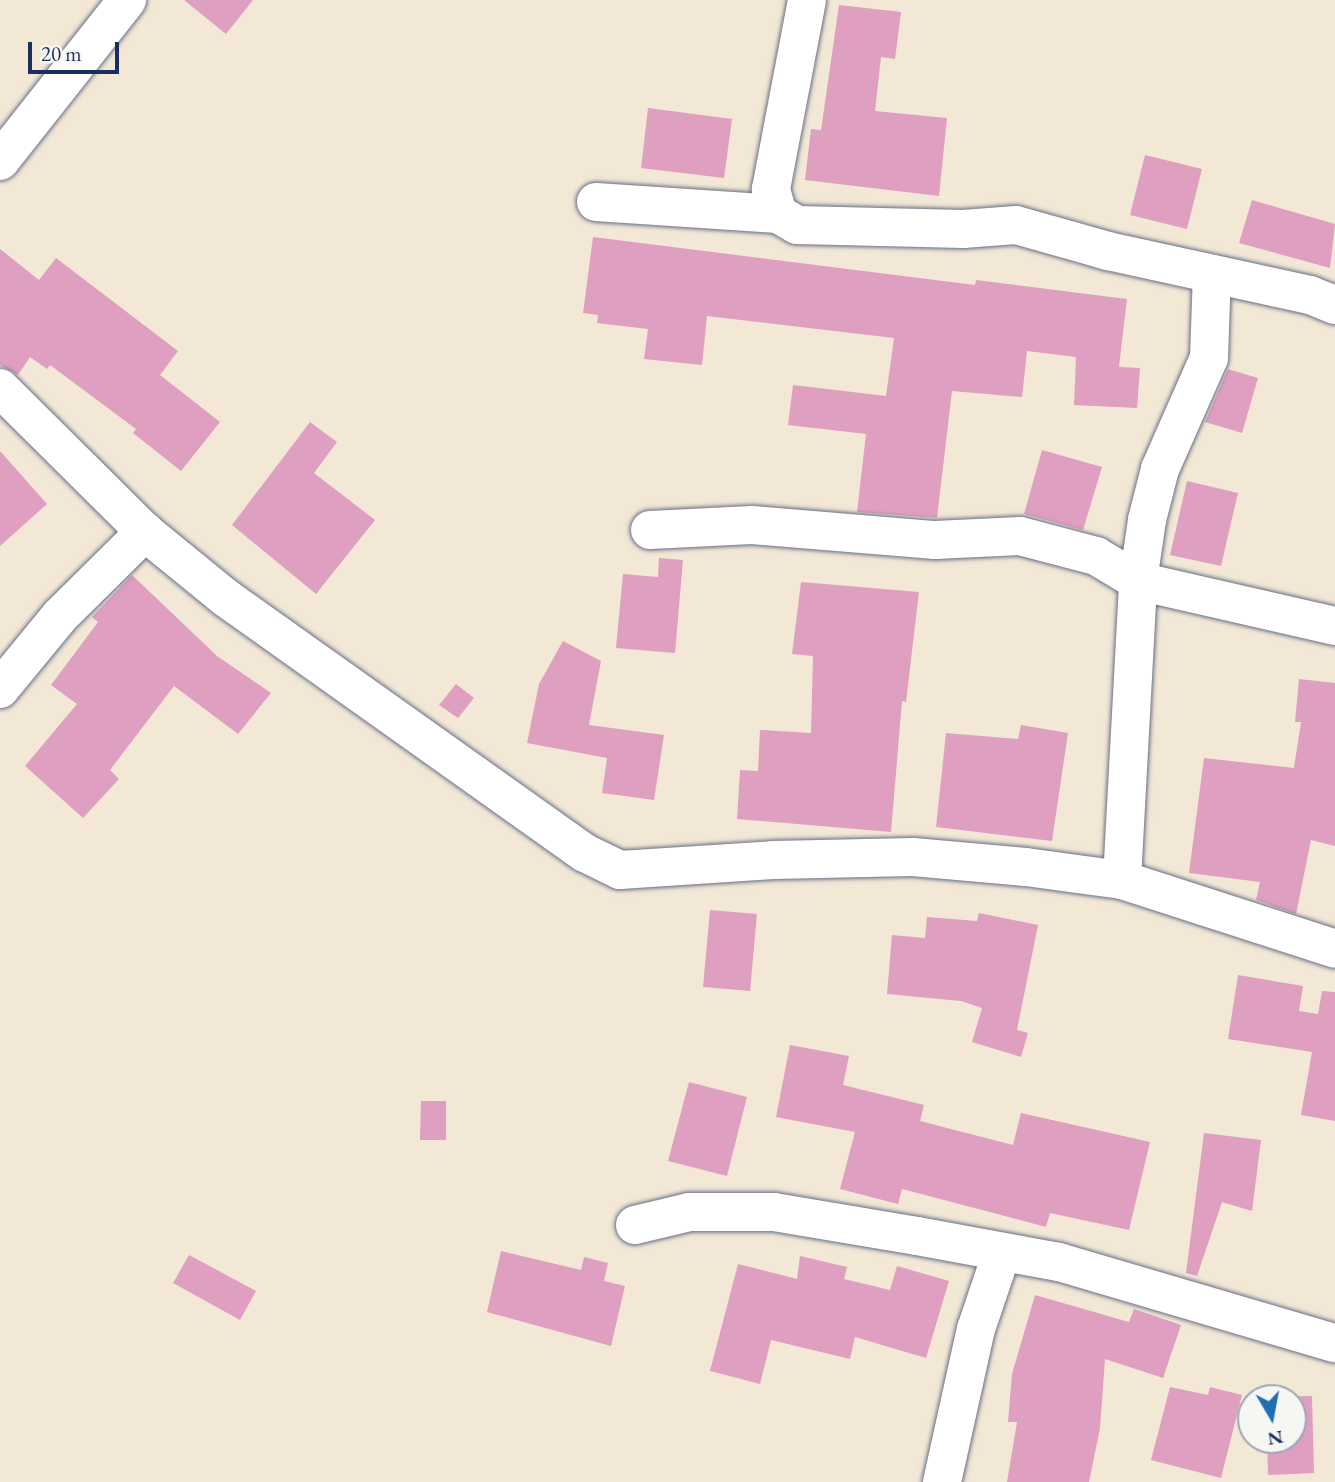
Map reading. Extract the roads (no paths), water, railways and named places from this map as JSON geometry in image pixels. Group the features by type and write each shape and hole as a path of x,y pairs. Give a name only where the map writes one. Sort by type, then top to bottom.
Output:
{"street":[{"path":"0,161 127,0"},
{"path":"778,214 771,189 807,0"},
{"path":"596,202 778,214 797,225 855,228 1016,225 1212,274 1310,295 1335,306"},
{"path":"1122,880 1138,581 1160,469 1209,358 1212,274"},
{"path":"0,388 145,532 237,606 585,853 620,870 773,860 913,857 1122,880 1335,949"},
{"path":"650,530 752,526 935,540 1020,536 1097,556 1138,581 1335,626"},
{"path":"0,690 60,616 145,532"},
{"path":"635,1224 690,1212 774,1212 1059,1262 1335,1343"},
{"path":"942,1482 976,1329 1002,1252"}]}
